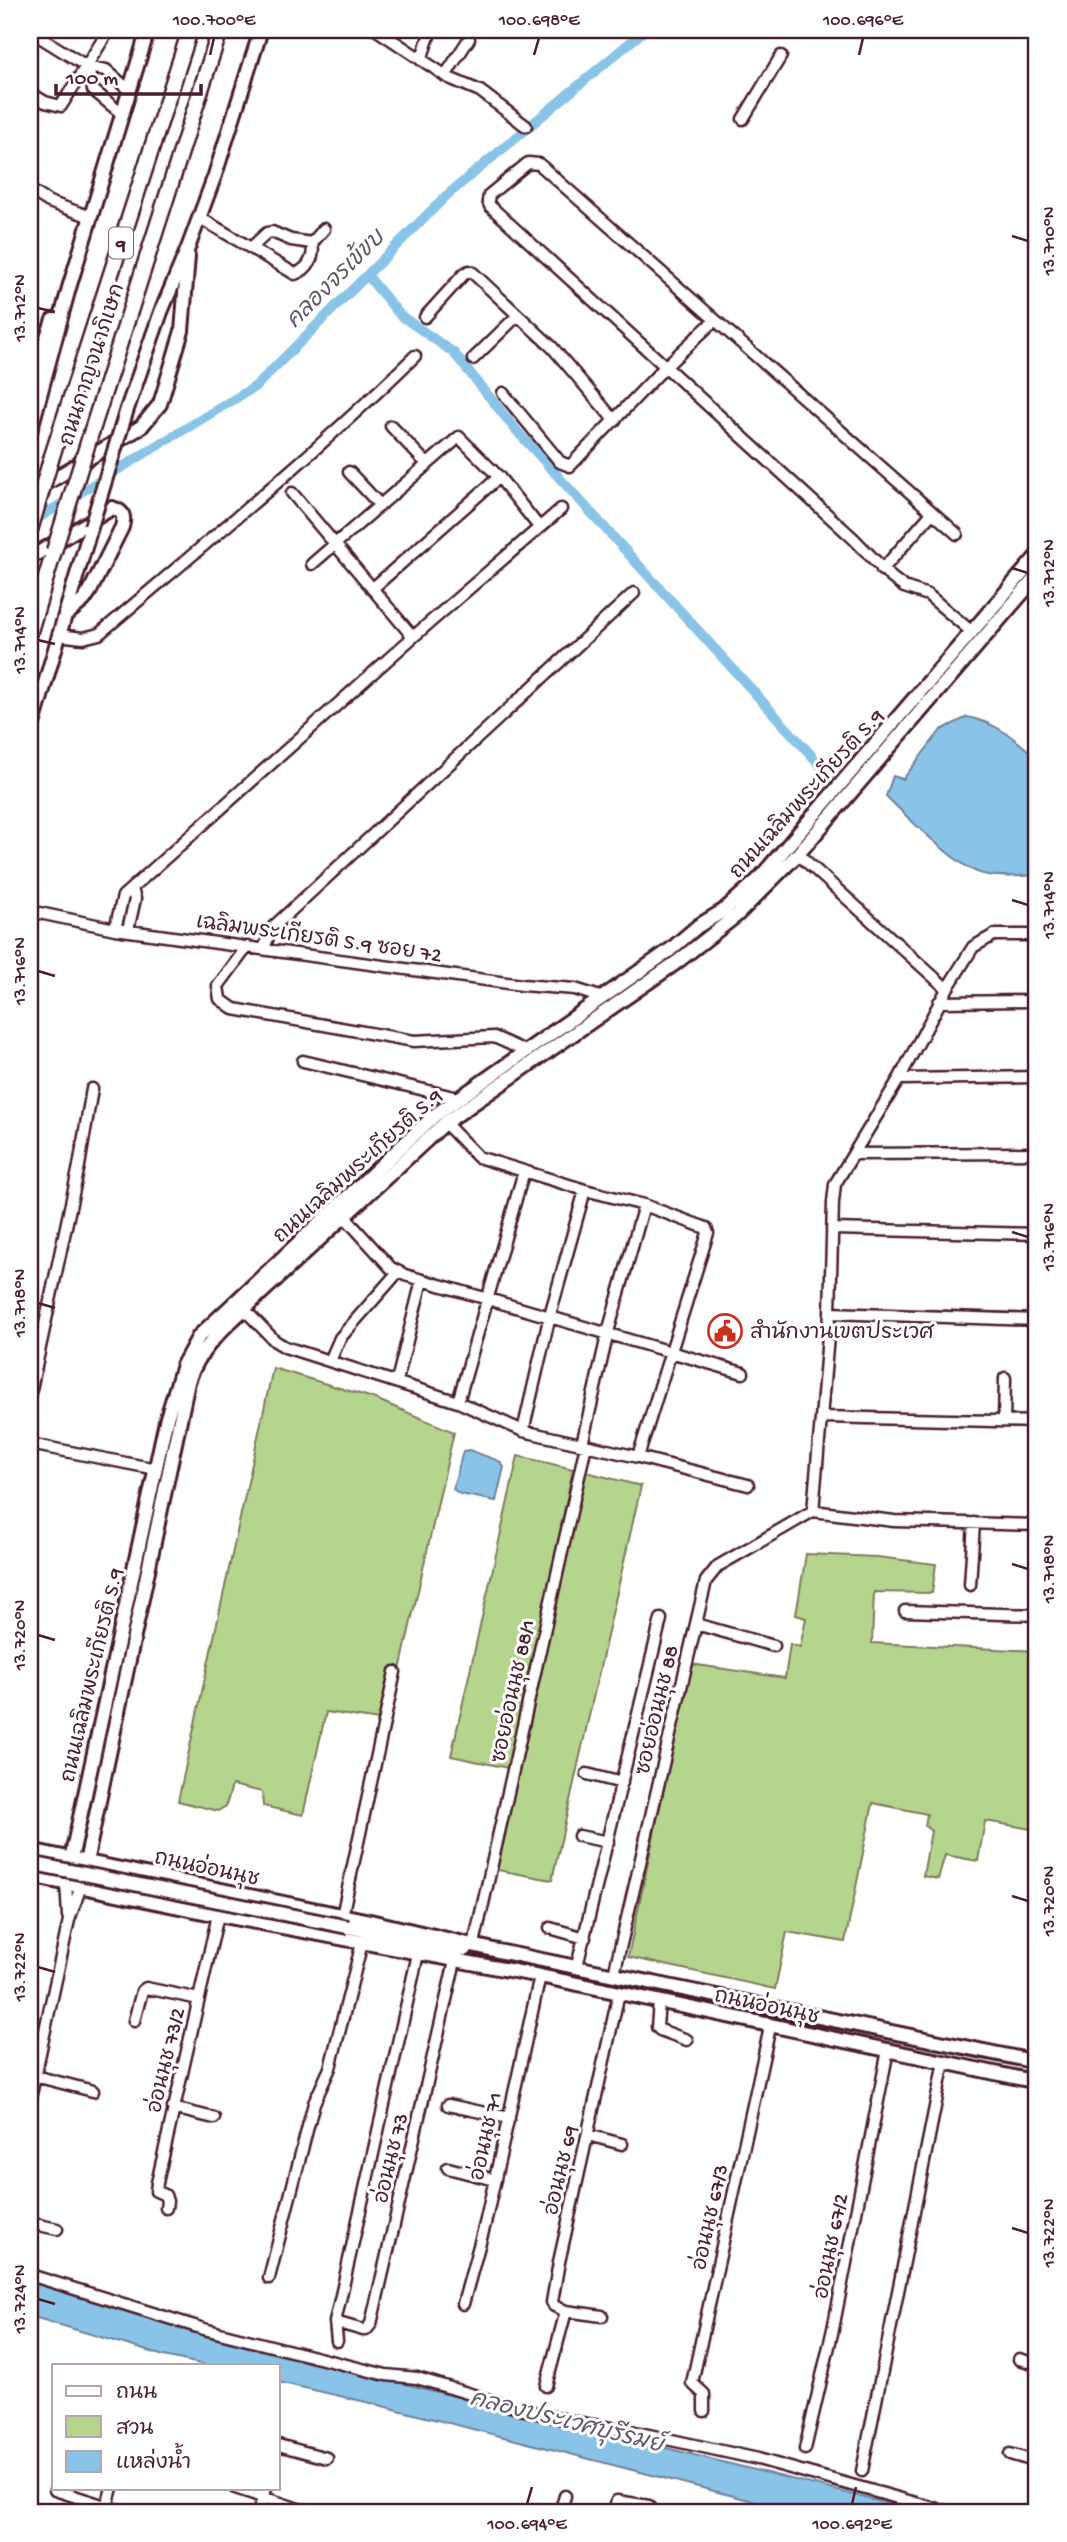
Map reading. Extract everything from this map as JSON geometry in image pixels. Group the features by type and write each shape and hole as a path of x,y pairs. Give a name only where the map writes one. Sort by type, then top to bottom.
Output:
{"highway":[{"name":"ถนนกาญจนาภิเษก","path":"30,530 190,30"},
{"name":"ถนนกาญจนาภิเษก","path":"30,631 220,30"}],"main road":[{"path":"30,432 69,288 148,30"},
{"path":"30,734 127,410 161,312 200,218 261,30"},
{"path":"30,494 141,427 160,404 182,331 188,248"},
{"path":"30,385 57,307 69,288"},
{"path":"30,558 112,508 122,512 122,527 90,591 65,616"},
{"name":"ถนนเฉลิมพระเกียรติ ร.9","path":"65,1882 156,1469 180,1373 199,1336 404,1142 458,1098 670,950 698,926 723,911 758,880 1037,556"},
{"name":"ถนนเฉลิมพระเกียรติ ร.9","path":"81,1886 188,1382 198,1358 244,1308 445,1123 677,962 737,915 797,854 1037,576"},
{"path":"30,1851 37,1854 41,1863 30,1875"},
{"name":"ถนนอ่อนนุช","path":"30,1851 128,1870 449,1948 498,1951"},
{"name":"ถนนอ่อนนุช","path":"30,1863 474,1944 1037,2062"},
{"path":"123,1895 116,1889 113,1880 117,1872 128,1870"},
{"name":"ถนนอ่อนนุช","path":"30,1875 218,1915 540,1976 1037,2082"},
{"name":"ถนนอ่อนนุช","path":"449,1948 489,1968"}],"street":[{"path":"30,93 45,102 61,106 109,30"},
{"path":"421,60 431,30"},
{"path":"30,31 88,67 106,70 130,91"},
{"path":"382,31 445,75 480,91 526,125"},
{"path":"445,75 469,39"},
{"path":"743,119 781,57"},
{"path":"88,67 93,90 122,114"},
{"path":"957,534 539,164 528,163 489,195 488,201 491,205 864,549 882,570 904,587 929,595 972,632"},
{"path":"30,190 48,202 91,216"},
{"path":"200,218 295,274 311,261 314,250 312,243"},
{"path":"312,243 324,229"},
{"path":"251,248 267,233 272,232 291,240 312,243"},
{"path":"425,317 469,271 552,347 615,421"},
{"path":"473,359 518,315"},
{"path":"503,393 565,465 575,463 665,367 715,321"},
{"path":"58,635 83,638 99,634 285,476 415,356"},
{"path":"391,426 427,464"},
{"path":"312,564 459,437 499,477 539,527"},
{"path":"349,471 380,505"},
{"path":"372,589 499,477"},
{"path":"292,493 413,637"},
{"path":"115,929 123,896 561,509"},
{"path":"882,570 932,513"},
{"path":"264,949 271,929 635,593"},
{"path":"797,854 947,989"},
{"path":"128,930 135,899 132,890"},
{"name":"เฉลิมพระเกียรติ ร.9 ซอย 72","path":"30,911 115,929 522,985 575,989 603,998"},
{"path":"1037,935 994,935 973,947 939,1002 899,1079 835,1184 831,1313 813,1511 894,1521 1037,1525"},
{"path":"247,947 218,986 220,999 234,1009 414,1041 494,1037 525,1051"},
{"path":"939,1002 1037,1001"},
{"path":"303,1061 458,1098"},
{"path":"899,1079 1037,1077"},
{"path":"30,1394 79,1166 92,1089"},
{"path":"445,1123 478,1157 644,1205 703,1225 708,1231 638,1457"},
{"path":"854,1154 1037,1153"},
{"path":"458,1402 524,1171"},
{"path":"523,1431 550,1315 585,1190"},
{"name":"ซอยอ่อนนุช 88/1","path":"474,1944 608,1332 644,1205"},
{"path":"344,1216 391,1268 398,1272 743,1373"},
{"path":"832,1229 1037,1234"},
{"path":"330,1361 340,1338 398,1272"},
{"path":"397,1381 422,1280"},
{"path":"244,1308 275,1341 458,1402 523,1431 748,1485"},
{"path":"831,1313 1037,1320"},
{"path":"1004,1422 1005,1378"},
{"path":"823,1417 1037,1422"},
{"path":"30,1444 156,1469"},
{"name":"ซอยอ่อนนุช 88","path":"614,1974 706,1581 712,1572 813,1511"},
{"path":"970,1585 974,1523"},
{"path":"905,1611 1037,1615"},
{"path":"577,1966 661,1619"},
{"path":"696,1624 774,1646"},
{"path":"345,1921 395,1672"},
{"path":"587,1774 622,1783"},
{"path":"579,1836 608,1843"},
{"name":"ถนนเฉลิมพระเกียรติ ร.9","path":"65,1882 69,1920"},
{"name":"ถนนเฉลิมพระเกียรติ ร.9","path":"30,2099 69,1920 81,1886"},
{"name":"อ่อนนุช 73/2","path":"166,2208 166,2197 156,2190 218,1915"},
{"path":"550,1928 585,1938"},
{"path":"269,2278 311,2115 330,2068 362,1943"},
{"path":"337,2341 335,2322 418,1954"},
{"name":"อ่อนนุช 73","path":"335,2322 363,2330 371,2324 455,1961"},
{"name":"อ่อนนุช 71","path":"463,2304 495,2180 540,1976"},
{"path":"134,2021 142,1991 146,1989 199,1998"},
{"name":"อ่อนนุช 69","path":"566,2311 554,2306 552,2302 620,1993"},
{"path":"659,2002 657,2026 660,2031 687,2040"},
{"name":"อ่อนนุช 67/3","path":"704,2411 704,2394 692,2382 770,2026"},
{"name":"อ่อนนุช 67/2","path":"805,2449 833,2329 888,2050"},
{"path":"862,2471 944,2062"},
{"path":"35,2076 93,2091"},
{"path":"448,2105 509,2118"},
{"path":"173,2108 214,2118"},
{"path":"588,2135 622,2144"},
{"path":"448,2168 495,2180"},
{"path":"30,2223 57,2229"},
{"path":"30,2275 204,2329 386,2375 417,2378 524,2410 758,2459 948,2512"},
{"path":"546,2386 566,2311 602,2316"},
{"path":"1019,2359 1037,2364"},
{"path":"280,2447 327,2458"},
{"path":"1010,2454 1037,2462"},
{"path":"55,2490 124,2512"},
{"path":"107,2506 111,2490"},
{"path":"247,2490 265,2493 308,2512"},
{"path":"259,2512 265,2493"},
{"path":"560,2512 565,2496"},
{"path":"613,2512 617,2501 649,2507"}],"green space":[{"path":"273,1368 373,1398 454,1432 400,1670 389,1668 380,1720 326,1712 303,1815 263,1806 262,1792 232,1785 226,1806 218,1811 178,1801"},
{"path":"518,1456 573,1469 539,1636 508,1768 451,1756"},
{"path":"586,1472 641,1486 552,1880 497,1870"},
{"path":"806,1554 877,1557 936,1564 932,1593 874,1592 872,1643 1037,1651 1037,1830 985,1821 978,1861 945,1855 938,1879 923,1876 931,1831 925,1826 927,1814 873,1803 845,1942 787,1932 775,1989 628,1957 690,1664 785,1678 790,1644 800,1647 806,1618 796,1615"}],"water":[{"path":"967,717 1005,732 1037,758 1037,875 996,876 973,870 932,840 886,796 893,776 903,779 941,730"},
{"path":"469,1450 499,1461 504,1467 496,1501 460,1494 453,1489 463,1451"},
{"path":"30,2281 361,2373 919,2512 796,2512 375,2404 280,2382 280,2364 200,2364 164,2356 30,2316"}],"waterway":[{"name":"คลองจรเข้ขบ","path":"30,523 256,386 446,196 645,30"},
{"path":"367,275 400,315 454,353 516,430 831,777"}],"place":[{"name":"สำนักงานเขตประเวศ","path":"725,1331"}],"water label":[{"name":"คลองประเวศบุรีรมย์","path":"567,2420"}]}
